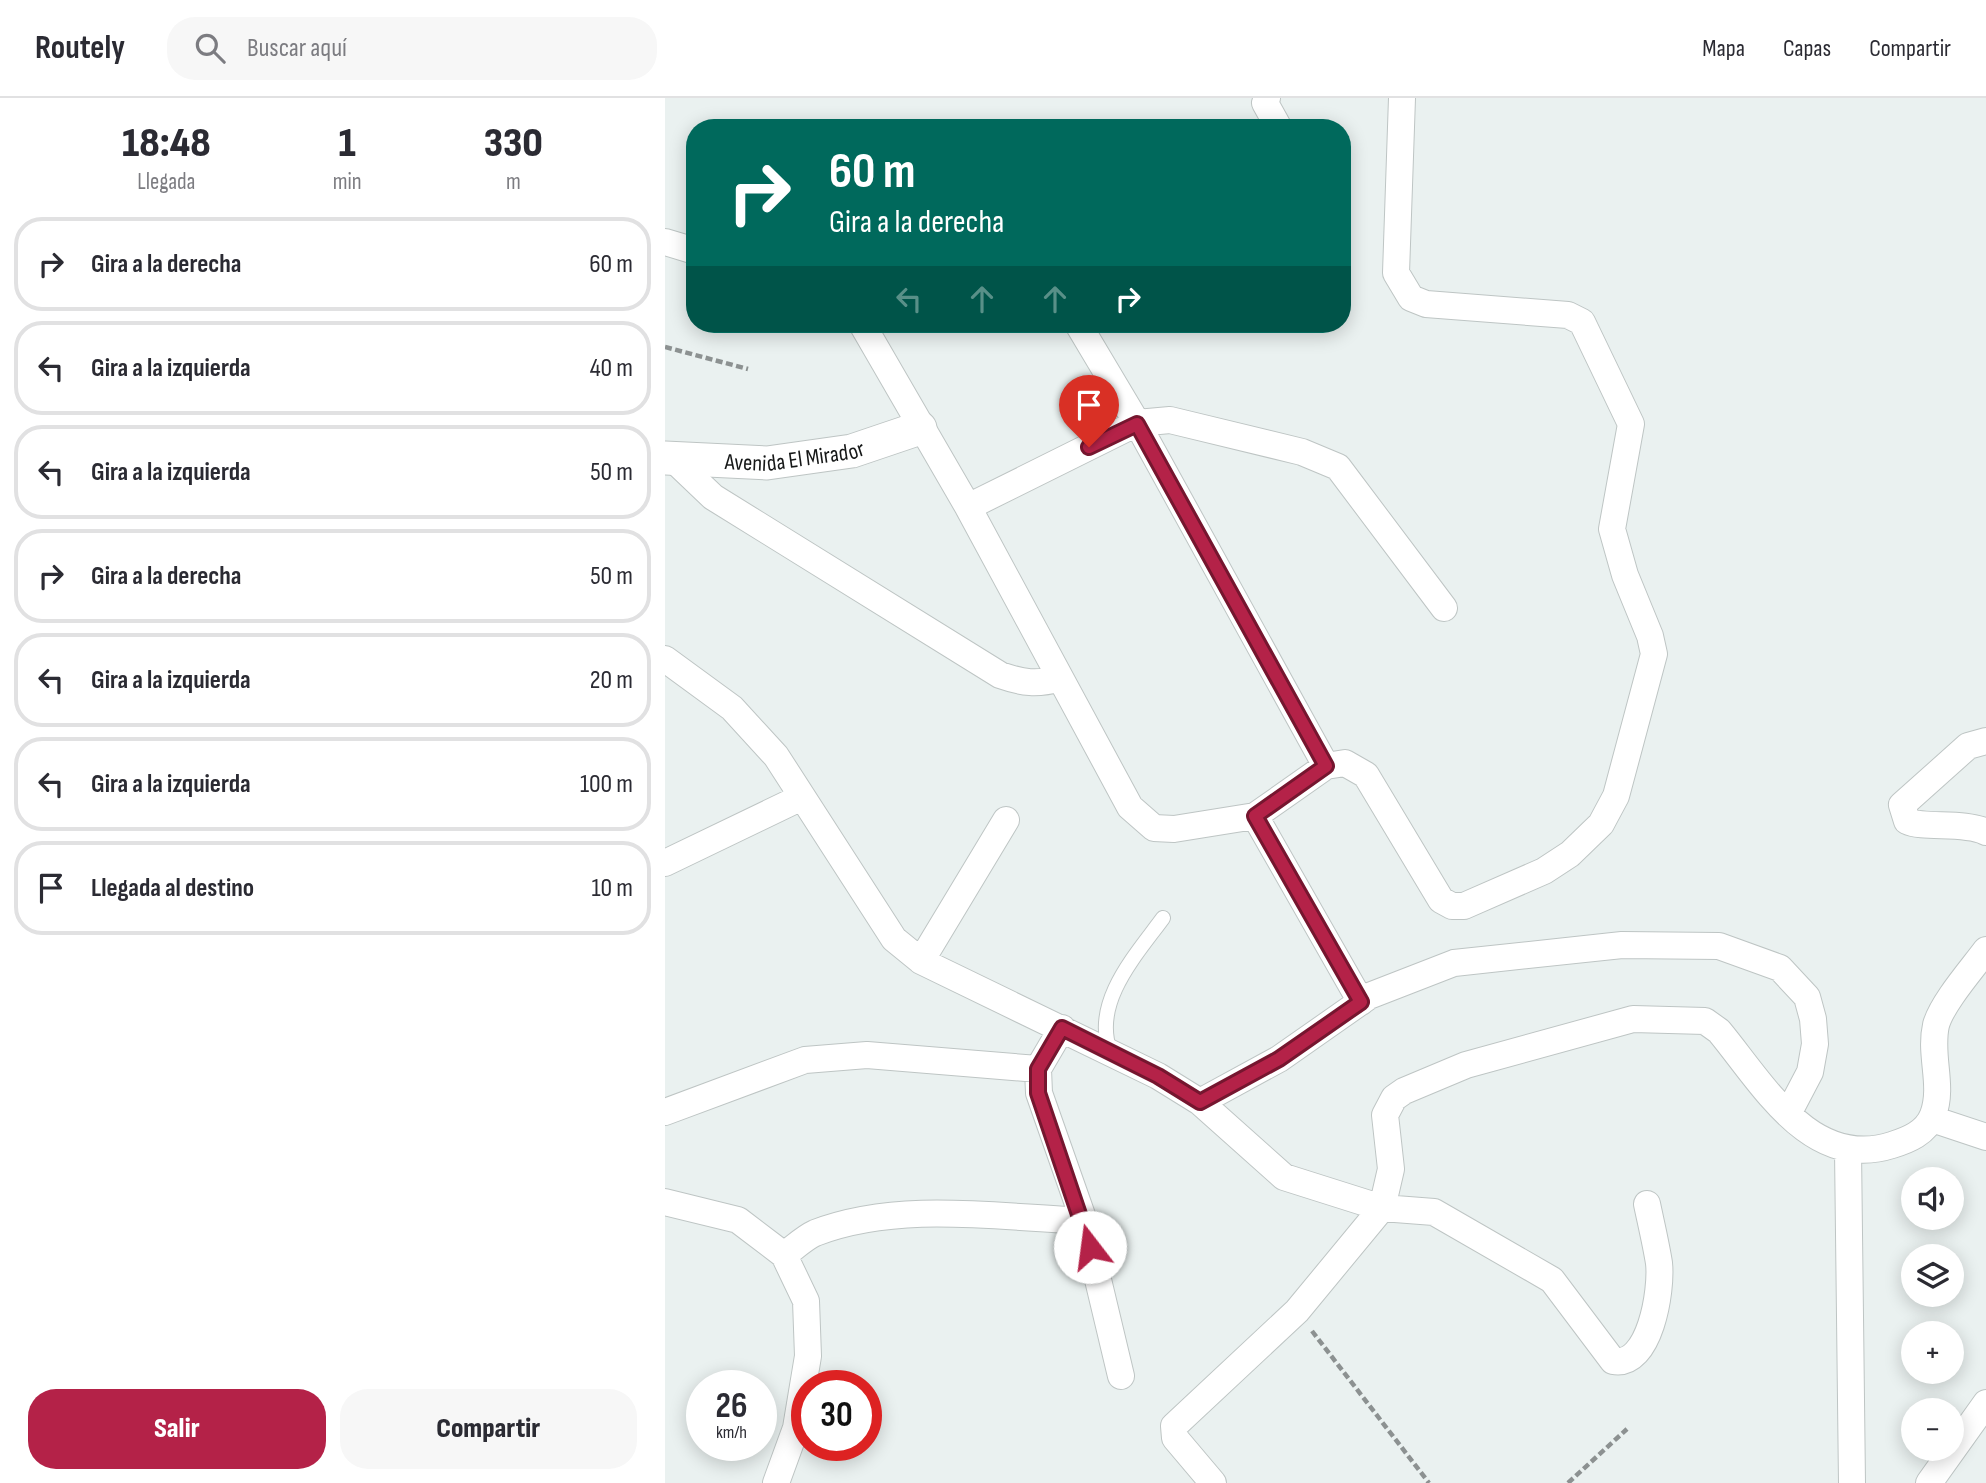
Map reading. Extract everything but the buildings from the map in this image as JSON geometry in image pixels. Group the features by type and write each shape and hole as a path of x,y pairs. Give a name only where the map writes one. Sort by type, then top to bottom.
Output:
{"street":[{"path":"1267,98 1265,103 1274,119"},
{"path":"867,333 968,507 1130,807 1154,828 1174,830 1255,816 1326,766 1345,763 1366,775 1441,900 1453,906 1464,906 1544,871 1570,854 1601,824 1616,796 1654,654 1650,636 1625,575 1612,529 1631,424 1582,322 1568,315 1426,304 1411,298 1397,273 1400,98"},
{"path":"665,242 686,248"},
{"path":"1082,333 1137,424 1326,766"},
{"path":"968,507 1137,424 1170,420 1302,452 1338,467 1444,608"},
{"name":"Avenida El Mirador","path":"669,458 767,463 852,451 920,428"},
{"path":"669,458 713,497 1000,675 1023,683 1039,684 1060,678"},
{"path":"665,659 732,708 776,756 894,939 921,961 1110,1052 1200,1102 1284,1177 1381,1208 1434,1212 1522,1261 1552,1280 1613,1361 1632,1359 1643,1348 1653,1310 1659,1266 1647,1204"},
{"path":"1986,741 1968,746 1902,805 1907,821 1914,824 1927,822 1986,832"},
{"path":"665,863 802,797"},
{"path":"1255,816 1361,1002"},
{"path":"921,961 1006,820"},
{"path":"1200,1102 1279,1059 1361,1002 1454,963 1622,946 1719,946 1780,968 1807,997 1814,1019 1815,1044 1810,1072 1788,1114"},
{"path":"1213,1483 1175,1438 1174,1426 1297,1311 1381,1208 1391,1169 1385,1115 1394,1098 1467,1065 1633,1019 1705,1021 1719,1031 1788,1114 1812,1136 1848,1150 1861,1152 1915,1137 1932,1119 1939,1095 1936,1025 1986,950"},
{"path":"1062,1028 1038,1069 1038,1093 1084,1221 1121,1376"},
{"path":"671,1101 805,1060 867,1055 1038,1069"},
{"path":"1932,1119 1986,1137"},
{"path":"1848,1150 1851,1483"},
{"path":"665,1202 739,1220 785,1255 806,1301 808,1356 796,1428 776,1483"},
{"path":"785,1255 813,1234 857,1222 908,1214 1084,1221"},
{"path":"1929,1483 1986,1403"}],"lane":[{"path":"1110,1052 1103,1032 1108,1009 1123,973 1163,918"}],"path":[{"path":"665,347 748,369"},
{"path":"1297,1311 1429,1483"},
{"path":"1568,1483 1627,1429"}],"route":[{"path":"1089,447 1137,424 1326,766 1255,816 1361,1002 1279,1059 1200,1102 1158,1076 1062,1028 1038,1069 1038,1093 1084,1221 1090,1247"}]}
